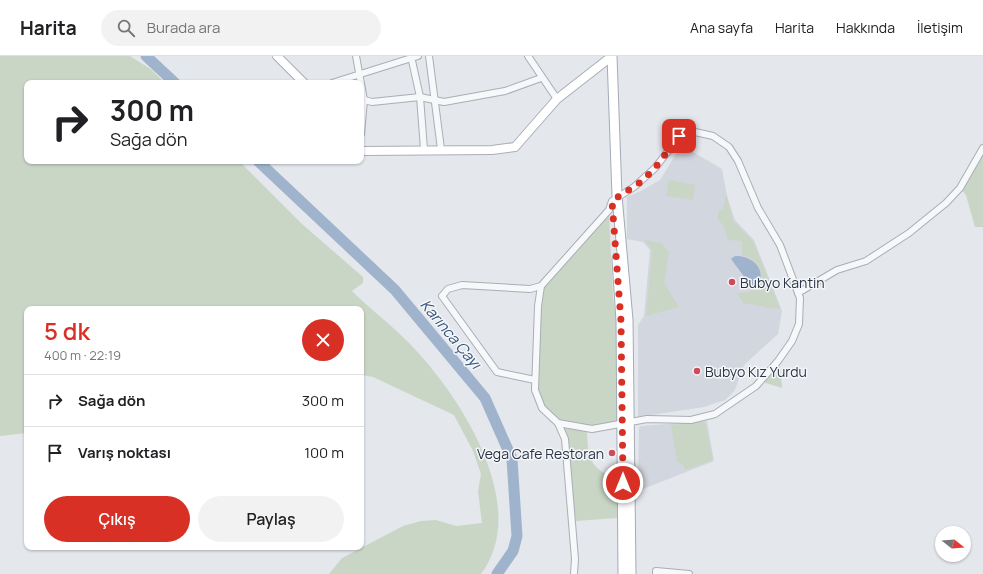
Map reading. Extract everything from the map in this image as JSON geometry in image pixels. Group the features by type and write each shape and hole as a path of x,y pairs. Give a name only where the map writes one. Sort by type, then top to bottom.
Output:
{"main road":[{"path":"277,56 301,80"},
{"path":"364,151 424,149 492,150 515,147 557,99 609,57"},
{"path":"609,57 626,423 631,574"},
{"path":"623,574 626,423"}],"street":[{"path":"356,56 361,80"},
{"path":"341,80 418,56"},
{"path":"429,56 441,150"},
{"path":"528,56 541,78 557,99"},
{"path":"411,57 420,97 424,149"},
{"path":"364,99 372,102 420,97 444,102 505,91 541,78"},
{"path":"535,380 497,372 442,296 448,289 462,285 530,289 541,286 609,210 615,199 642,181 655,168 679,136 685,132 695,132 713,136 729,147 738,161 758,208 780,245 800,298 799,324 792,341 756,386 715,414 700,419 681,421 647,419 592,429 558,423"},
{"path":"798,293 836,270 866,261 910,233 946,203 960,188 983,148"},
{"path":"541,286 538,306 535,390 542,408 558,423 565,439 576,558 574,574"},
{"path":"656,574 656,571 689,574"}],"shaded area":[{"path":"686,148 722,169 727,196 735,220 754,240 782,311 778,334 744,365 735,390 725,400 704,407 638,417 638,325 644,316 650,250 643,242 627,239 627,197 660,180 678,151"},
{"path":"707,421 714,461 638,491 640,426"}],"green space":[{"path":"0,56 130,56 152,70 162,80 24,80 24,164 242,164 302,224 363,277 363,283 352,291 406,340 447,388 466,418 482,450 494,483 498,515 495,546 481,574 329,574 342,558 357,550 364,550 364,546 403,526 421,521 436,520 456,526 482,523 478,491 481,474 473,451 454,415 373,377 364,376 364,306 24,306 24,433 0,436"},
{"path":"983,148 983,227 975,227 966,195 960,188"},
{"path":"669,180 695,185 693,200 666,196"},
{"path":"726,194 733,221 753,241 780,308 744,304 737,293 749,292 753,289 754,291 759,286 762,275 758,264 754,260 742,255 742,241 728,240 724,227 717,218 720,209 723,209"},
{"path":"609,213 613,298 617,323 618,424 592,429 558,423 549,416 535,390 541,286"},
{"path":"644,240 661,243 669,252 664,283 679,307 646,316 652,249"},
{"path":"778,361 781,372 782,388 760,381"},
{"path":"705,422 713,460 685,470 683,465 677,461 671,425"},
{"path":"561,428 587,431 588,450 593,463 602,472 619,481 617,518 576,521"}],"water":[{"path":"735,256 749,259 758,267 761,278 759,284 754,290 731,259"}],"waterway":[{"name":"Karınca Çayı","path":"146,56 172,80"},
{"name":"Karınca Çayı","path":"261,164 395,290 485,398 512,459 517,536 513,551 497,574"}],"place":[{"name":"Bubyo Kantin","path":"732,282"},
{"name":"Bubyo Kız Yurdu","path":"697,371"},
{"name":"Vega Cafe Restoran","path":"612,453"}],"route":[{"path":"623,483 621,321 612,201 617,196 642,181 655,168 672,143 679,136"}]}
